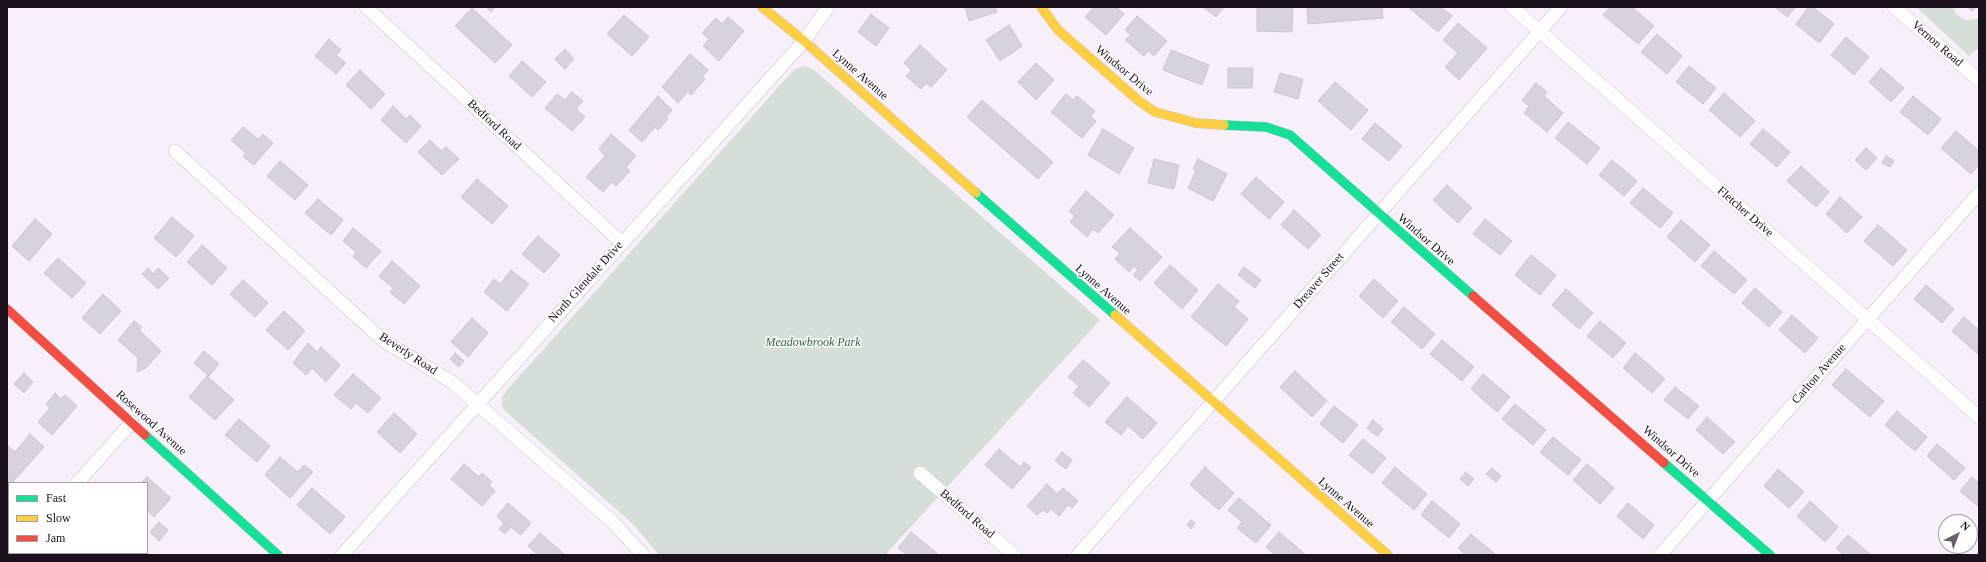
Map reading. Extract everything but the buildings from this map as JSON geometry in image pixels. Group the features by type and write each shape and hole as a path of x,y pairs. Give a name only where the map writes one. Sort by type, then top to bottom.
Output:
{"street":[{"name":"Bedford Road","path":"366,7 621,242"},
{"name":"Lynne Avenue","path":"762,7 804,41 1212,402 1388,555"},
{"name":"North Glendale Drive","path":"342,555 621,242 804,41 828,7"},
{"name":"Windsor Drive","path":"1042,7 1058,30 1139,101 1155,112 1196,123 1266,127 1280,130 1290,136 1770,555"},
{"name":"Fletcher Drive","path":"1512,7 1979,417"},
{"name":"Dreaver Street","path":"1078,555 1561,7"},
{"name":"Vernon Road","path":"1894,7 1979,80"},
{"name":"Beverly Road","path":"175,150 384,341 452,382 613,522 643,555"},
{"name":"Carlton Avenue","path":"1660,555 1979,193"},
{"name":"Rosewood Avenue","path":"7,309 278,555"},
{"path":"78,482 132,422"},
{"name":"Bedford Road","path":"920,473 1014,555"}],"green space":[{"path":"1916,7 1953,7 1956,14 1965,20 1979,19 1979,48 1969,56"},
{"name":"Meadowbrook Park","path":"805,66 813,69 1100,320 885,555 659,555 633,524 504,410 502,398 506,391 791,73 795,69"}],"traffic: fast":[{"path":"1224,125 1266,127 1290,135 1473,296"},
{"path":"976,193 1115,315"},
{"path":"145,435 278,555"},
{"path":"1664,463 1770,555"}],"traffic: slow":[{"path":"762,7 804,41 976,193"},
{"path":"1041,7 1058,30 1139,101 1155,112 1196,123 1224,125"},
{"path":"1115,315 1388,555"}],"traffic: jam":[{"path":"1473,296 1664,463"},
{"path":"7,309 145,435"}]}
